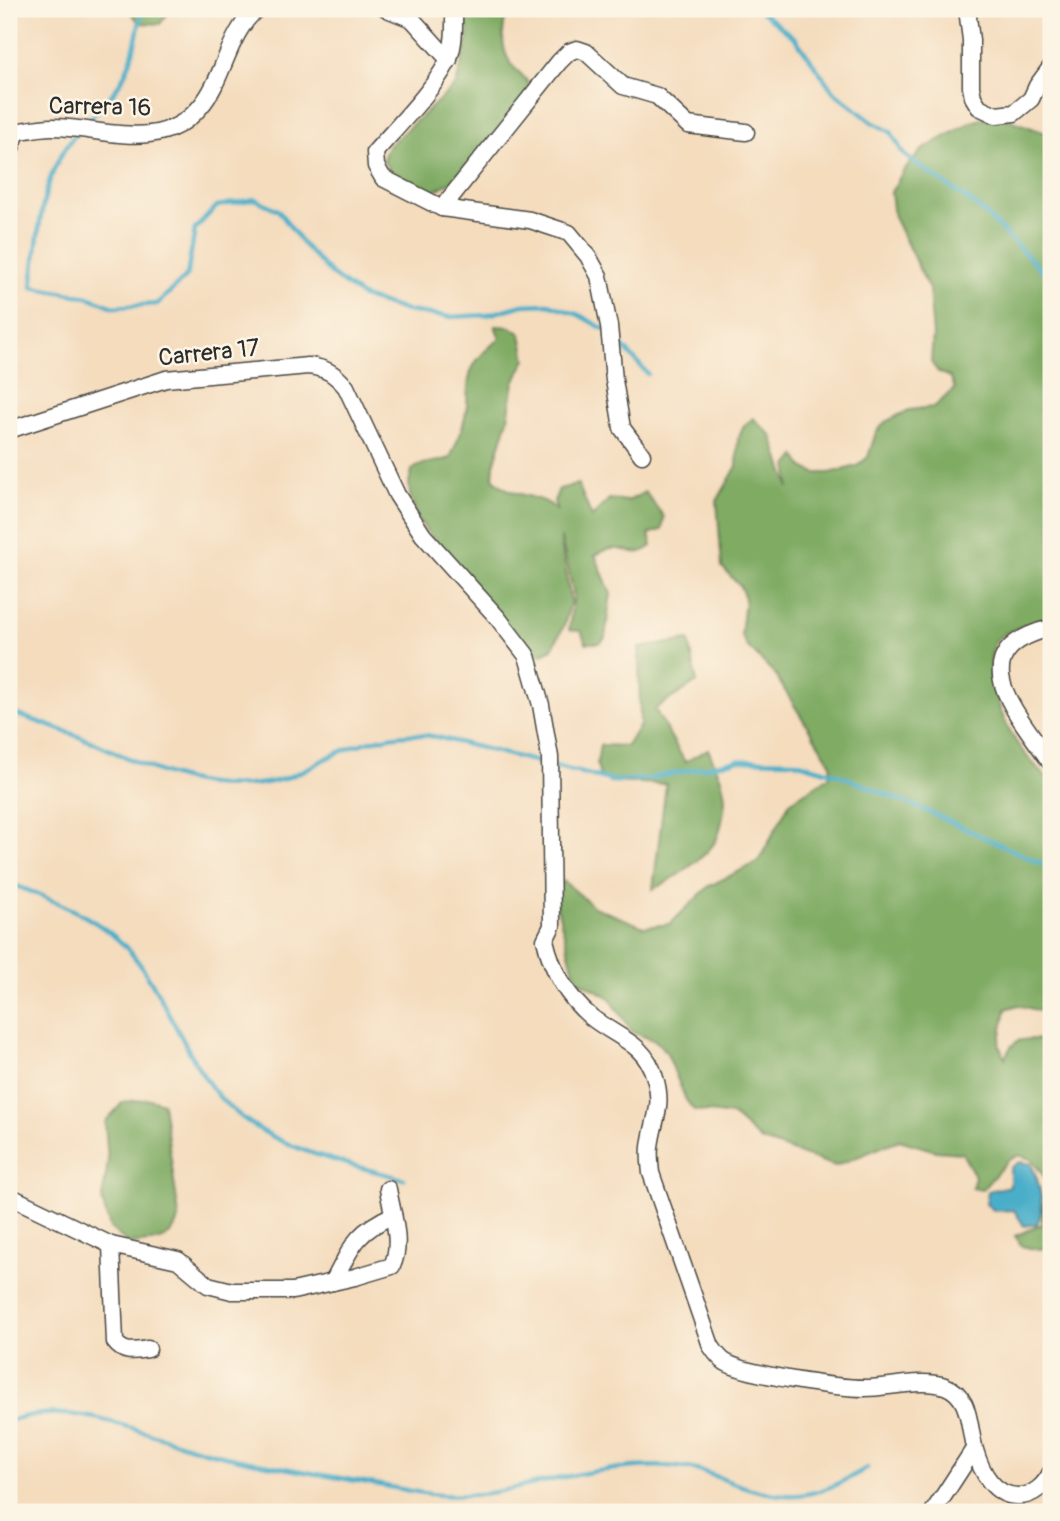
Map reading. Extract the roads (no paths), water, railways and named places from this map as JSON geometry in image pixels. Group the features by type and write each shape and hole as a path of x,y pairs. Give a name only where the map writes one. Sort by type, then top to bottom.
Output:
{"street":[{"path":"387,9 412,19 449,60"},
{"path":"454,9 454,41 449,60 375,152 376,166 383,178 442,208 530,220 569,233 599,276 609,326 622,428 642,455"},
{"path":"967,9 971,40 971,87 979,107 996,115 1014,113 1031,99 1051,67"},
{"name":"Carrera 16","path":"13,133 51,127 144,135 175,128 200,107 219,74 231,45 255,11"},
{"path":"442,208 559,62 569,52 577,49 586,52 623,86 657,96 688,125 746,132"},
{"path":"9,153 13,133"},
{"name":"Carrera 17","path":"9,430 146,383 166,379 308,366 325,368 336,375 346,387 397,495 423,535 497,617 527,656 541,705 550,757 552,926 545,940 550,959 567,992 591,1017 638,1046 650,1065 660,1104 650,1143 651,1173 711,1346 719,1357 737,1367 834,1387 866,1388 933,1383 946,1386 961,1400 970,1417 974,1449"},
{"path":"1051,628 1022,636 1011,645 1002,663 1001,676 1003,689 1020,719 1051,763"},
{"path":"9,1196 111,1245 178,1260 208,1285 232,1292 293,1292 392,1266 397,1255 388,1189"},
{"path":"333,1282 356,1240 372,1225 393,1215"},
{"path":"111,1245 115,1342 120,1349 129,1352 148,1349"},
{"path":"974,1449 988,1478 1004,1494 1030,1494 1043,1485 1051,1472"},
{"path":"933,1512 974,1449"}],"water":[{"path":"1019,1162 1031,1164 1037,1178 1041,1209 1037,1224 1024,1226 1014,1210 995,1211 986,1204 988,1191 1010,1186 1010,1168"}],"waterway":[{"path":"85,124 122,80 134,49 143,9"},
{"path":"758,9 795,38 833,91 872,122 891,132 904,155 978,207 1051,279"},
{"path":"77,133 64,149 48,186 39,226 32,287 88,297 114,307 157,304 187,276 195,229 217,206 255,199 278,210 302,243 331,274 363,297 407,311 450,317 487,315 523,305 549,304 579,315 604,329"},
{"path":"616,339 648,374"},
{"path":"9,712 77,736 179,778 220,785 242,786 274,781 291,776 355,746 382,738 410,735 437,737 614,781 647,779 739,760 792,761 837,774 1051,868"},
{"path":"9,883 75,911 120,941 150,980 194,1060 215,1092 251,1124 271,1136 314,1154 404,1179"},
{"path":"9,1421 35,1415 86,1416 232,1458 415,1492 456,1496 484,1494 598,1471 661,1466 699,1471 771,1494 802,1495 833,1486 867,1468"}]}
